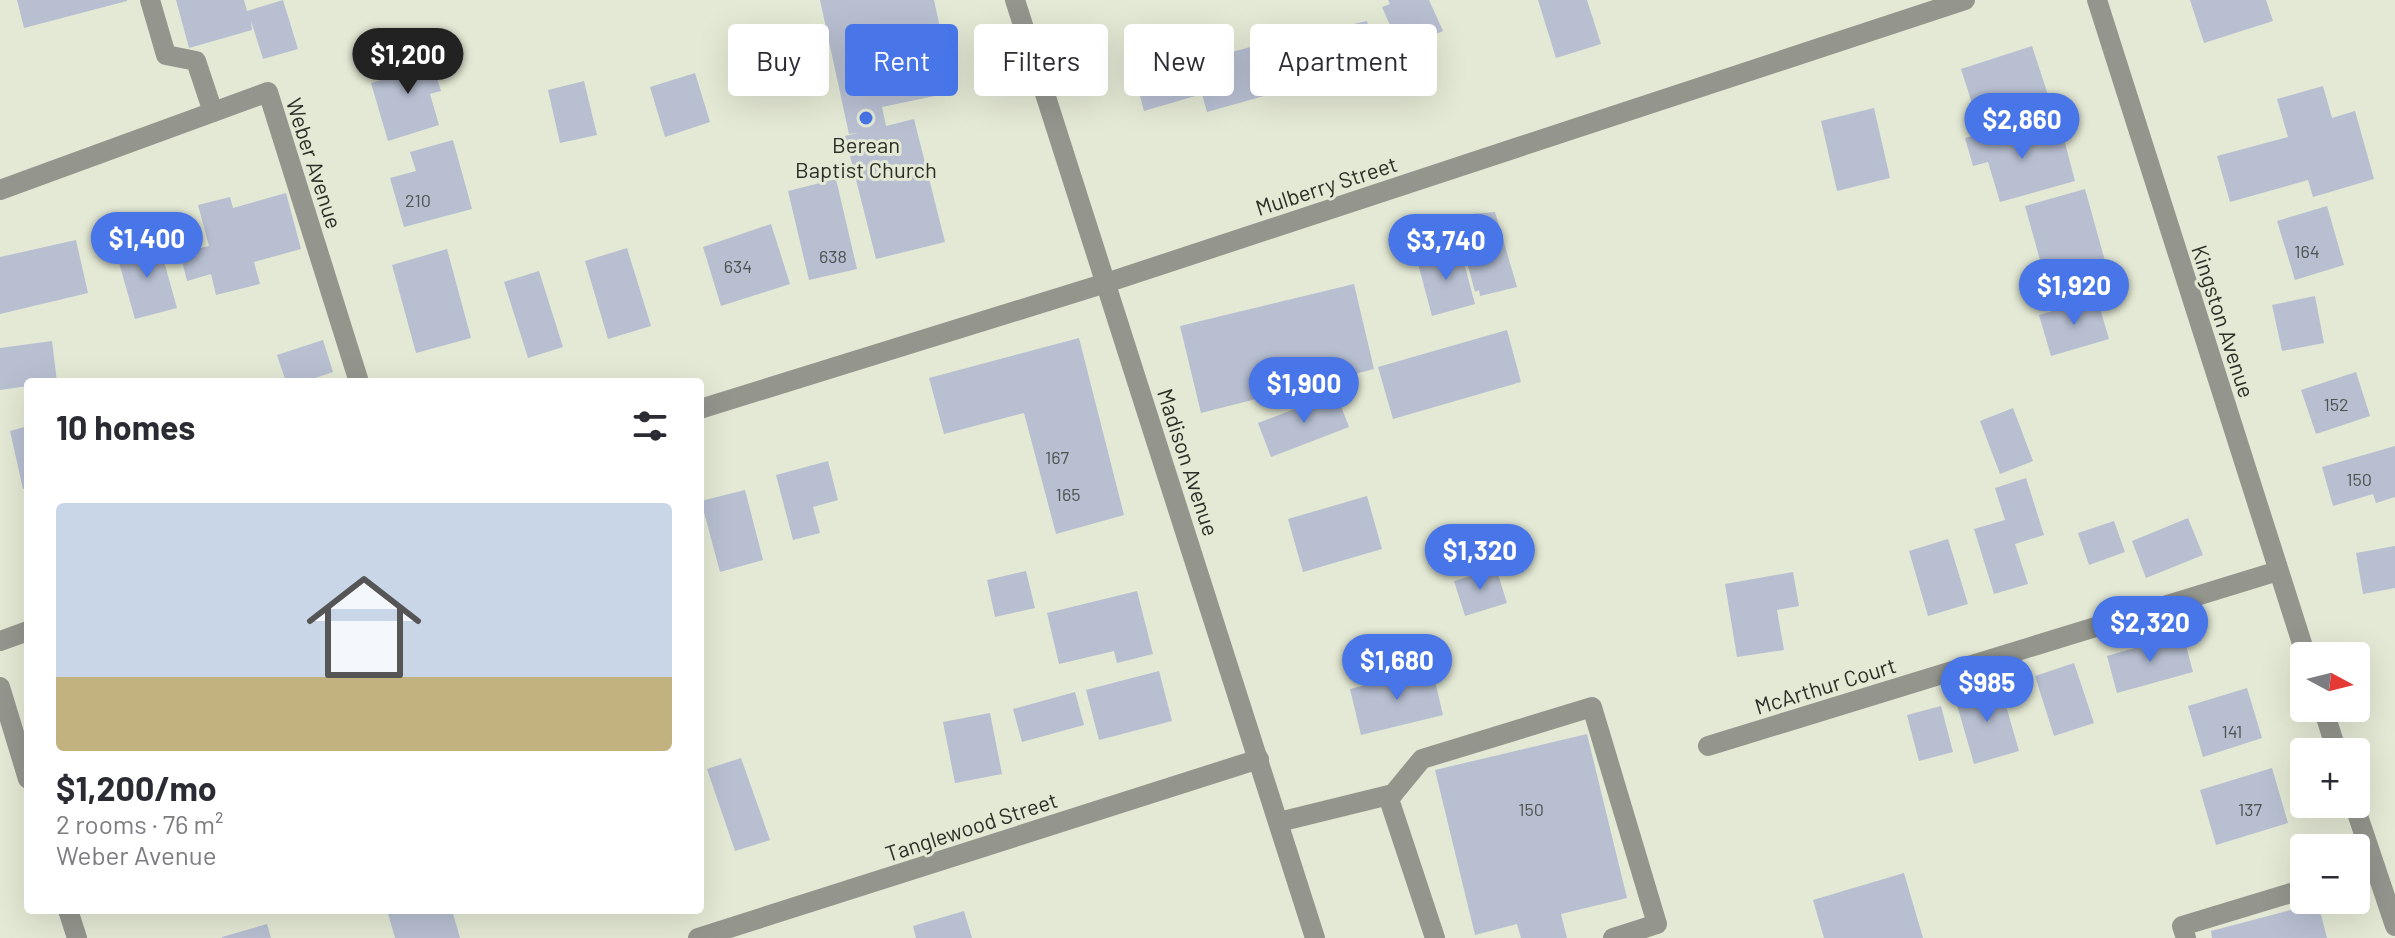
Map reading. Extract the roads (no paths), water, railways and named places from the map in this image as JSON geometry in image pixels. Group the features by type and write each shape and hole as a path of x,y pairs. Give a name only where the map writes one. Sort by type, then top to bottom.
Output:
{"street":[{"path":"150,0 166,55 196,61 213,112"},
{"name":"Madison Avenue","path":"1015,0 1315,938"},
{"name":"Mulberry Street","path":"704,408 1106,283 1965,0"},
{"name":"Kingston Avenue","path":"2097,0 2301,642"},
{"name":"Weber Avenue","path":"0,190 268,92 358,378"},
{"name":"McArthur Court","path":"1708,746 2278,571"},
{"path":"0,641 24,632"},
{"path":"0,687 24,766"},
{"path":"1435,938 1389,799 1422,759 1592,707 1657,924 1613,938"},
{"name":"Tanglewood Street","path":"698,938 1259,759"},
{"path":"1279,822 1393,794"},
{"path":"2370,879 2395,926"},
{"path":"2186,938 2182,926 2290,893"},
{"path":"69,914 77,938"}],"place":[{"name":"Berean Baptist Church","path":"866,118"}]}
